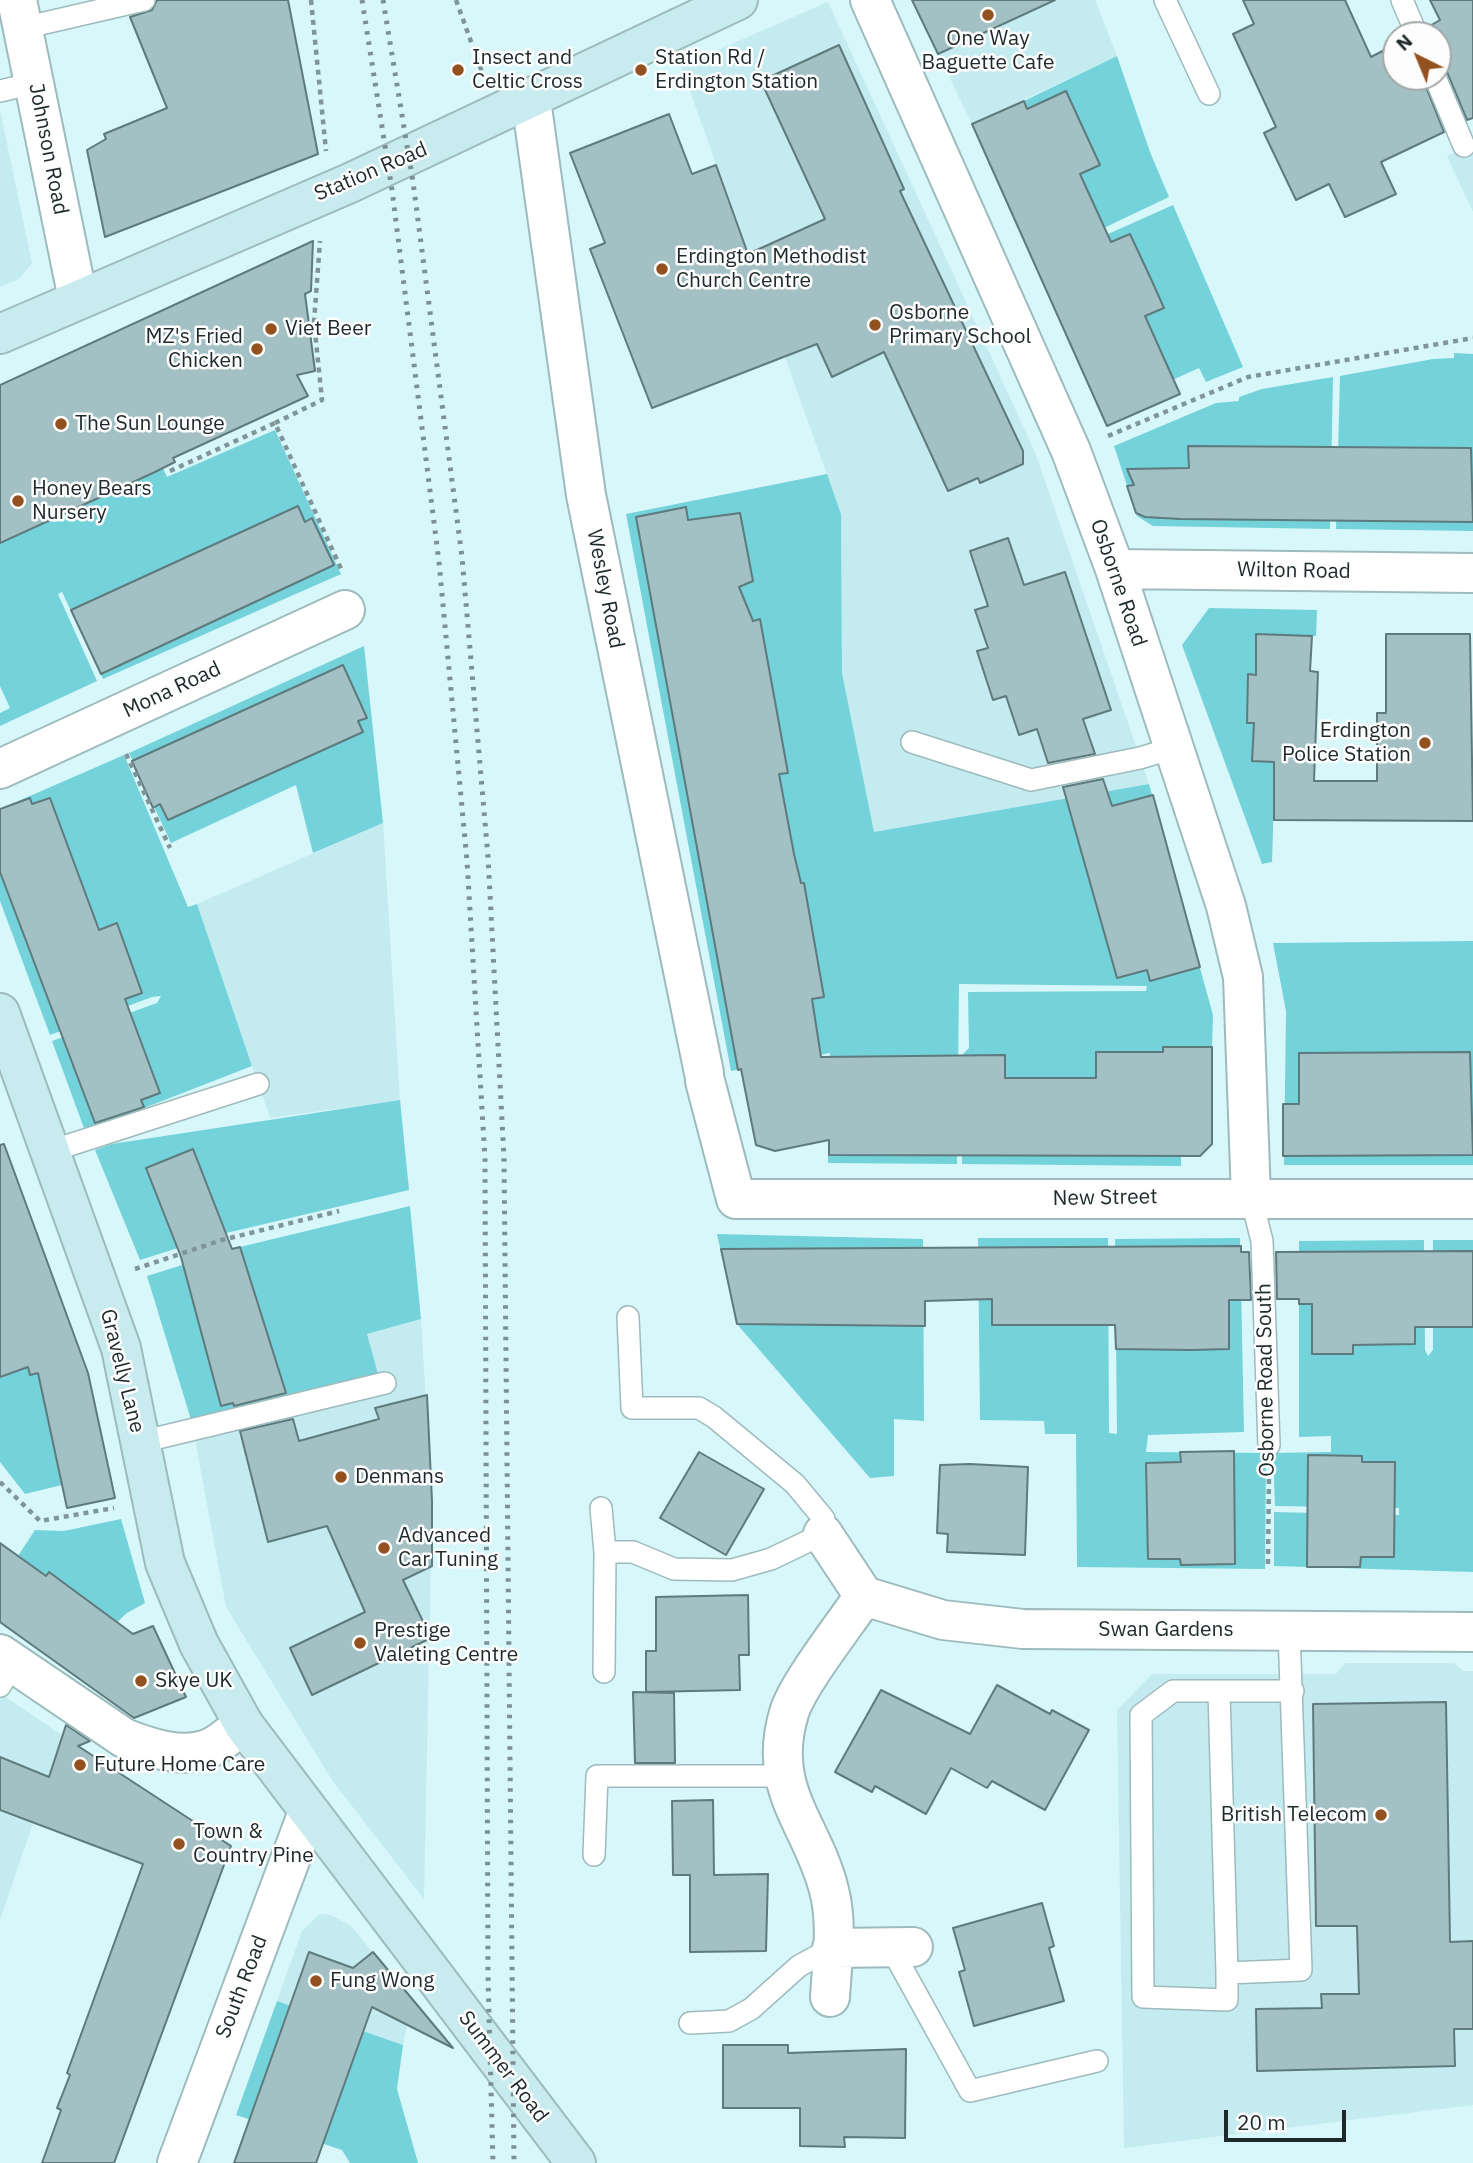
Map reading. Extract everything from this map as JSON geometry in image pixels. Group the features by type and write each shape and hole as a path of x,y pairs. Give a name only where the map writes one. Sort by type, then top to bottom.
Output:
{"main road":[{"name":"Station Road","path":"0,334 498,116 738,0"},
{"name":"Gravelly Lane","path":"0,1013 121,1348 166,1563 199,1644 244,1725"},
{"name":"Summer Road","path":"244,1725 576,2163"}],"street":[{"name":"Osborne Road","path":"870,0 1071,451 1115,569 1226,906 1244,977 1251,1197"},
{"name":"Johnson Road","path":"20,14 17,87 78,299"},
{"name":"Wesley Road","path":"531,100 586,495 705,1077 736,1199"},
{"name":"Wilton Road","path":"1115,569 1473,573"},
{"name":"Mona Road","path":"0,769 345,610"},
{"name":"New Street","path":"736,1199 1473,1199"},
{"path":"823,1534 864,1596 789,1710 783,1743 783,1776 793,1809 817,1856 830,1892 830,1997"},
{"name":"Swan Gardens","path":"864,1596 943,1620 1023,1629 1473,1632"},
{"path":"5,1668 124,1738 146,1747 177,1753 211,1748 244,1725"},
{"name":"South Road","path":"177,2163 309,1812"},
{"path":"832,1948 902,1948"}],"lane":[{"path":"20,14 144,0"},
{"path":"1165,0 1209,94"},
{"path":"1402,0 1411,21"},
{"path":"1441,91 1464,146"},
{"path":"912,742 1031,780 1129,761 1173,747"},
{"path":"51,1151 258,1084"},
{"name":"Osborne Road South","path":"1251,1197 1262,1241 1269,1445"},
{"path":"606,1552 633,1552 674,1569 732,1570 771,1559 823,1534 824,1520 795,1484 715,1417 699,1408 632,1408 628,1317"},
{"path":"141,1442 385,1383"},
{"path":"601,1508 606,1552 604,1672"},
{"path":"1227,1973 1301,1970 1289,1631"},
{"path":"1219,1692 1227,2000 1143,1997 1141,1715 1173,1691 1293,1691"},
{"path":"594,1855 597,1776 783,1776"},
{"path":"690,2023 729,2021 751,2009 799,1966 832,1948"},
{"path":"902,1948 970,2091 1097,2061"}],"path":[{"path":"170,471 322,400 314,322 325,192 310,0"},
{"path":"457,0 498,116"},
{"path":"1071,451 1248,377 1473,338"},
{"path":"275,423 345,577 345,610"},
{"path":"109,719 170,848"},
{"path":"98,1282 222,1240 338,1212"},
{"name":"Osborne Road South","path":"1268,1564 1269,1445"},
{"path":"0,1482 40,1521 153,1502"}],"shaded area":[{"path":"912,0 1095,0 1117,56 972,124"},
{"name":"Osborne Primary School","path":"828,2 1035,452 1149,784 874,832 842,673 841,514 681,66"},
{"path":"1117,56 1150,152 1169,197 1087,236 1062,182 1100,165 1087,136 1049,153 1066,91 1027,109 1024,101"},
{"path":"0,110 32,263 19,279 0,287"},
{"path":"1473,144 1473,212 1447,156"},
{"path":"1173,205 1243,367 1206,382 1199,368 1155,388 1126,324 1164,308 1130,234 1091,251 1088,243"},
{"path":"1454,353 1473,354 1473,531 1336,529 1340,376 1433,359 1454,358"},
{"path":"1333,377 1330,529 1153,526 1137,516 1114,446 1216,403 1239,401 1239,397 1262,389"},
{"path":"275,430 341,574 103,679 62,592 58,594 97,681 0,726 0,713 10,708 0,686 0,543 163,468 167,477"},
{"path":"827,474 841,514 842,673 874,832 1149,784 1213,1015 1212,1047 1182,1047 1181,1166 962,1164 963,1054 969,1048 968,992 1146,991 1147,986 959,984 957,1164 828,1163 830,1053 731,1071 626,514"},
{"path":"1209,608 1317,610 1316,636 1257,635 1256,675 1248,675 1247,723 1254,723 1252,761 1275,762 1272,862 1262,864 1182,645"},
{"path":"364,646 383,823 313,853 296,785 171,843 129,753"},
{"path":"124,755 188,907 197,904 252,1066 85,1131 52,1041 157,1003 161,996 50,1035 0,901 0,809"},
{"path":"383,823 400,1100 270,1118 197,904"},
{"path":"1473,941 1473,1165 1284,1165 1286,1011 1273,943"},
{"path":"400,1100 409,1190 222,1234 140,1260 95,1150 112,1144"},
{"path":"410,1206 421,1319 367,1334 378,1374 192,1423 147,1276 240,1247"},
{"path":"717,1234 923,1239 924,1421 894,1419 894,1476 870,1478 737,1324"},
{"path":"978,1238 1108,1238 1109,1433 1117,1434 1115,1239 1240,1238 1244,1432 1148,1435 1146,1452 1266,1453 1265,1569 1077,1567 1076,1434 1045,1434 1044,1421 980,1420"},
{"path":"1424,1240 1425,1350 1428,1356 1433,1350 1433,1240 1473,1240 1473,1572 1274,1566 1274,1512 1399,1515 1399,1508 1275,1506 1273,1453 1331,1452 1331,1436 1299,1437 1299,1241"},
{"path":"421,1319 432,1501 424,1899 332,1780 226,1607 192,1423 377,1374 367,1334"},
{"path":"82,1356 90,1384 42,1394 62,1485 25,1494 0,1462 0,1364 28,1367 31,1375"},
{"path":"121,1519 145,1603 127,1613 100,1638 94,1633 106,1614 78,1593 65,1610 69,1587 49,1572 36,1590 18,1556 35,1530 64,1531"},
{"path":"1345,1663 1454,1663 1463,1671 1473,1671 1473,2105 1124,2148 1117,1710 1152,1674 1336,1674"},
{"path":"0,1693 63,1736 0,1920"},
{"path":"320,1914 331,1915 351,1926 412,1999 403,2045 277,2001 302,1931"},
{"path":"277,2001 403,2045 397,2089 418,2163 350,2163 342,2150 236,2115"}],"building":[{"path":"157,0 288,0 318,154 105,237 87,150 106,139 104,134 167,108 130,17 152,10"},
{"path":"912,0 1055,0 938,54"},
{"path":"1243,0 1345,0 1371,57 1382,51 1382,91 1428,91 1444,132 1381,162 1396,194 1345,217 1329,184 1296,200 1264,133 1276,127 1233,34 1254,24"},
{"path":"1430,0 1473,0 1473,118 1467,120 1452,84 1452,21 1440,20"},
{"path":"839,45 904,189 900,191 1023,451 1023,464 980,483 978,478 948,491 884,352 832,377 817,344 652,408 590,249 605,243 570,153 669,114 692,174 716,165 748,254 825,219 761,81"},
{"path":"1066,91 1100,165 1080,174 1111,242 1130,234 1151,279 1164,308 1145,316 1180,394 1107,426 972,124 1024,101 1027,109"},
{"path":"313,241 311,291 305,294 315,371 297,375 308,396 173,458 175,462 155,472 0,543 0,385"},
{"path":"1188,446 1471,448 1473,522 1180,519 1145,517 1136,513 1127,486 1134,485 1127,469 1189,468"},
{"path":"298,506 305,522 312,518 334,565 101,674 71,610"},
{"path":"686,507 688,520 740,513 753,581 739,587 753,621 760,619 788,773 779,774 794,854 801,883 804,883 824,997 812,999 821,1057 1005,1055 1005,1078 1096,1078 1096,1052 1163,1052 1163,1047 1212,1047 1212,1144 1200,1156 829,1155 829,1140 775,1151 756,1145 741,1069 738,1070 636,517"},
{"path":"1008,538 1024,585 1065,572 1111,710 1083,719 1095,754 1048,763 1037,729 1019,735 1006,696 993,700 977,651 988,648 975,610 988,606 970,551"},
{"name":"Erdington Police Station","path":"1256,634 1312,636 1310,671 1318,672 1314,781 1377,781 1377,713 1386,713 1386,634 1470,634 1473,821 1274,820 1274,762 1252,761 1254,723 1247,723 1248,674 1256,675"},
{"path":"343,665 367,718 358,721 363,732 168,820 160,804 153,808 132,761"},
{"path":"1103,779 1112,806 1153,795 1200,967 1150,981 1147,970 1117,978 1063,787"},
{"path":"30,798 32,804 50,798 99,930 117,923 142,993 125,999 160,1093 141,1100 144,1107 95,1123 0,872 0,809"},
{"path":"1470,1052 1473,1155 1283,1156 1283,1104 1299,1104 1299,1053"},
{"path":"4,1144 88,1373 115,1498 67,1508 38,1373 30,1375 28,1367 0,1377 0,1145"},
{"path":"193,1149 232,1249 240,1247 286,1393 234,1406 233,1403 221,1406 181,1257 146,1168"},
{"path":"1241,1246 1241,1252 1249,1252 1251,1300 1229,1300 1229,1349 1191,1350 1116,1349 1115,1325 992,1325 992,1299 925,1301 925,1326 737,1324 721,1249"},
{"path":"1473,1251 1473,1327 1415,1327 1415,1344 1353,1345 1353,1354 1312,1354 1312,1304 1299,1304 1299,1299 1277,1299 1276,1252"},
{"path":"427,1395 432,1566 403,1580 431,1638 312,1695 290,1648 365,1612 327,1526 268,1542 240,1431 293,1419 299,1441 379,1419 375,1408"},
{"path":"1234,1451 1235,1564 1181,1565 1180,1559 1148,1559 1146,1463 1181,1462 1180,1452"},
{"path":"699,1452 764,1489 726,1555 660,1518"},
{"path":"1308,1455 1362,1456 1362,1462 1395,1462 1394,1557 1361,1557 1360,1567 1307,1567"},
{"path":"940,1465 1028,1467 1025,1555 947,1552 948,1534 937,1533"},
{"path":"0,1543 46,1576 49,1572 133,1634 153,1626 186,1697 134,1718 0,1622"},
{"path":"748,1595 749,1655 739,1655 740,1690 646,1692 646,1651 656,1651 656,1597"},
{"path":"997,1685 1050,1714 1052,1710 1089,1730 1045,1810 992,1781 987,1788 951,1768 926,1814 875,1786 872,1792 835,1772 881,1690 970,1734"},
{"path":"633,1692 674,1693 675,1763 635,1763"},
{"name":"British Telecom","path":"1446,1702 1450,1942 1473,1941 1473,2029 1454,2029 1455,2066 1257,2071 1256,2009 1322,2008 1321,1994 1359,1994 1357,1926 1316,1926 1313,1704"},
{"path":"66,1725 90,1741 78,1746 231,1846 114,2163 42,2163 61,2110 57,2108 70,2075 67,2073 143,1864 0,1810 0,1757 49,1777"},
{"path":"713,1800 714,1875 768,1874 766,1951 690,1952 690,1875 673,1875 672,1801"},
{"path":"1042,1903 1054,1946 1049,1948 1064,2001 974,2026 959,1972 965,1970 953,1928"},
{"path":"309,1952 353,1968 373,1952 453,2048 372,2007 316,2163 234,2163"},
{"path":"723,2045 788,2045 788,2053 906,2049 905,2138 844,2137 845,2147 800,2146 800,2108 723,2108"}],"railway":[{"path":"362,0 392,190 439,562 467,861 485,1159 488,1976 493,2163"},
{"path":"383,0 413,182 462,557 488,857 504,1158 514,2163"}],"place":[{"name":"One Way Baguette Cafe","path":"988,15"},
{"name":"Insect and Celtic Cross","path":"458,70"},
{"name":"Station Rd / Erdington Station","path":"641,70"},
{"name":"Erdington Methodist Church Centre","path":"662,269"},
{"name":"Osborne Primary School","path":"875,325"},
{"name":"Viet Beer","path":"271,329"},
{"name":"MZ's Fried Chicken","path":"257,349"},
{"name":"The Sun Lounge","path":"61,424"},
{"name":"Honey Bears Nursery","path":"18,501"},
{"name":"Erdington Police Station","path":"1425,743"},
{"name":"Denmans","path":"341,1477"},
{"name":"Advanced Car Tuning","path":"384,1548"},
{"name":"Prestige Valeting Centre","path":"360,1643"},
{"name":"Skye UK","path":"141,1681"},
{"name":"Future Home Care","path":"80,1765"},
{"name":"British Telecom","path":"1381,1815"},
{"name":"Town & Country Pine","path":"179,1844"},
{"name":"Fung Wong","path":"316,1981"}]}
